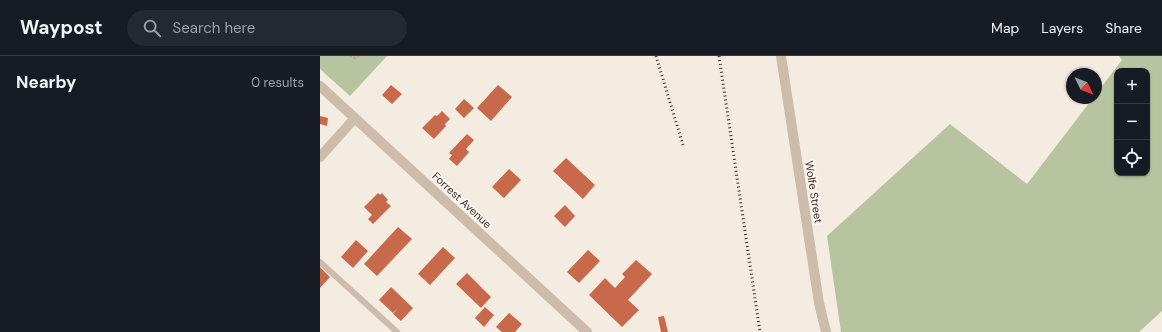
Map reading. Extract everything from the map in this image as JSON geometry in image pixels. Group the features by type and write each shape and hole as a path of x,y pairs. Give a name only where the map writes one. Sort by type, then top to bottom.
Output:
{"street":[{"name":"Wolfe Street","path":"780,56 819,303 826,332"},
{"name":"Forrest Avenue","path":"320,86 588,332"},
{"path":"320,157 355,118"}],"lane":[{"path":"320,262 397,332"}],"path":[{"path":"350,56 354,58 359,56"}],"green space":[{"path":"320,56 387,56 350,96 320,69"},
{"path":"1119,56 1162,56 1162,311 1139,332 841,332 827,236 950,124 1027,184 1088,104 1102,104 1102,86 1114,70 1114,176 1150,176 1150,68 1116,68 1122,60"}],"building":[{"path":"391,85 402,94 392,104 382,95"},
{"path":"498,85 512,97 491,121 477,108"},
{"path":"464,99 474,108 464,118 455,109"},
{"path":"442,111 450,119 445,124 446,126 434,139 422,128 435,115 437,116"},
{"path":"320,116 328,118 327,126 320,124"},
{"path":"467,134 474,140 466,149 469,152 457,166 449,159 452,155 449,153"},
{"path":"566,158 595,185 583,199 553,171"},
{"path":"509,169 521,180 504,198 492,187"},
{"path":"378,193 380,195 382,193 388,200 386,202 391,206 373,224 368,219 372,215 364,207"},
{"path":"565,205 575,216 565,227 554,216"},
{"path":"398,227 412,239 377,276 364,264"},
{"path":"356,240 368,251 353,268 341,257"},
{"path":"443,247 455,258 430,285 418,274"},
{"path":"588,250 600,261 579,283 567,272"},
{"path":"636,260 652,274 628,300 639,310 622,327 589,295 605,278 615,288 625,277 622,274"},
{"path":"320,267 330,277 320,288"},
{"path":"467,273 491,297 481,308 456,284"},
{"path":"391,287 413,308 401,321 393,314 398,308 393,313 379,300"},
{"path":"485,307 494,315 484,327 475,318"},
{"path":"509,313 522,324 515,332 502,332 496,327"},
{"path":"664,316 668,332 661,332 658,317"}],"railway":[{"path":"656,56 683,145"},
{"path":"719,56 760,332"}]}
